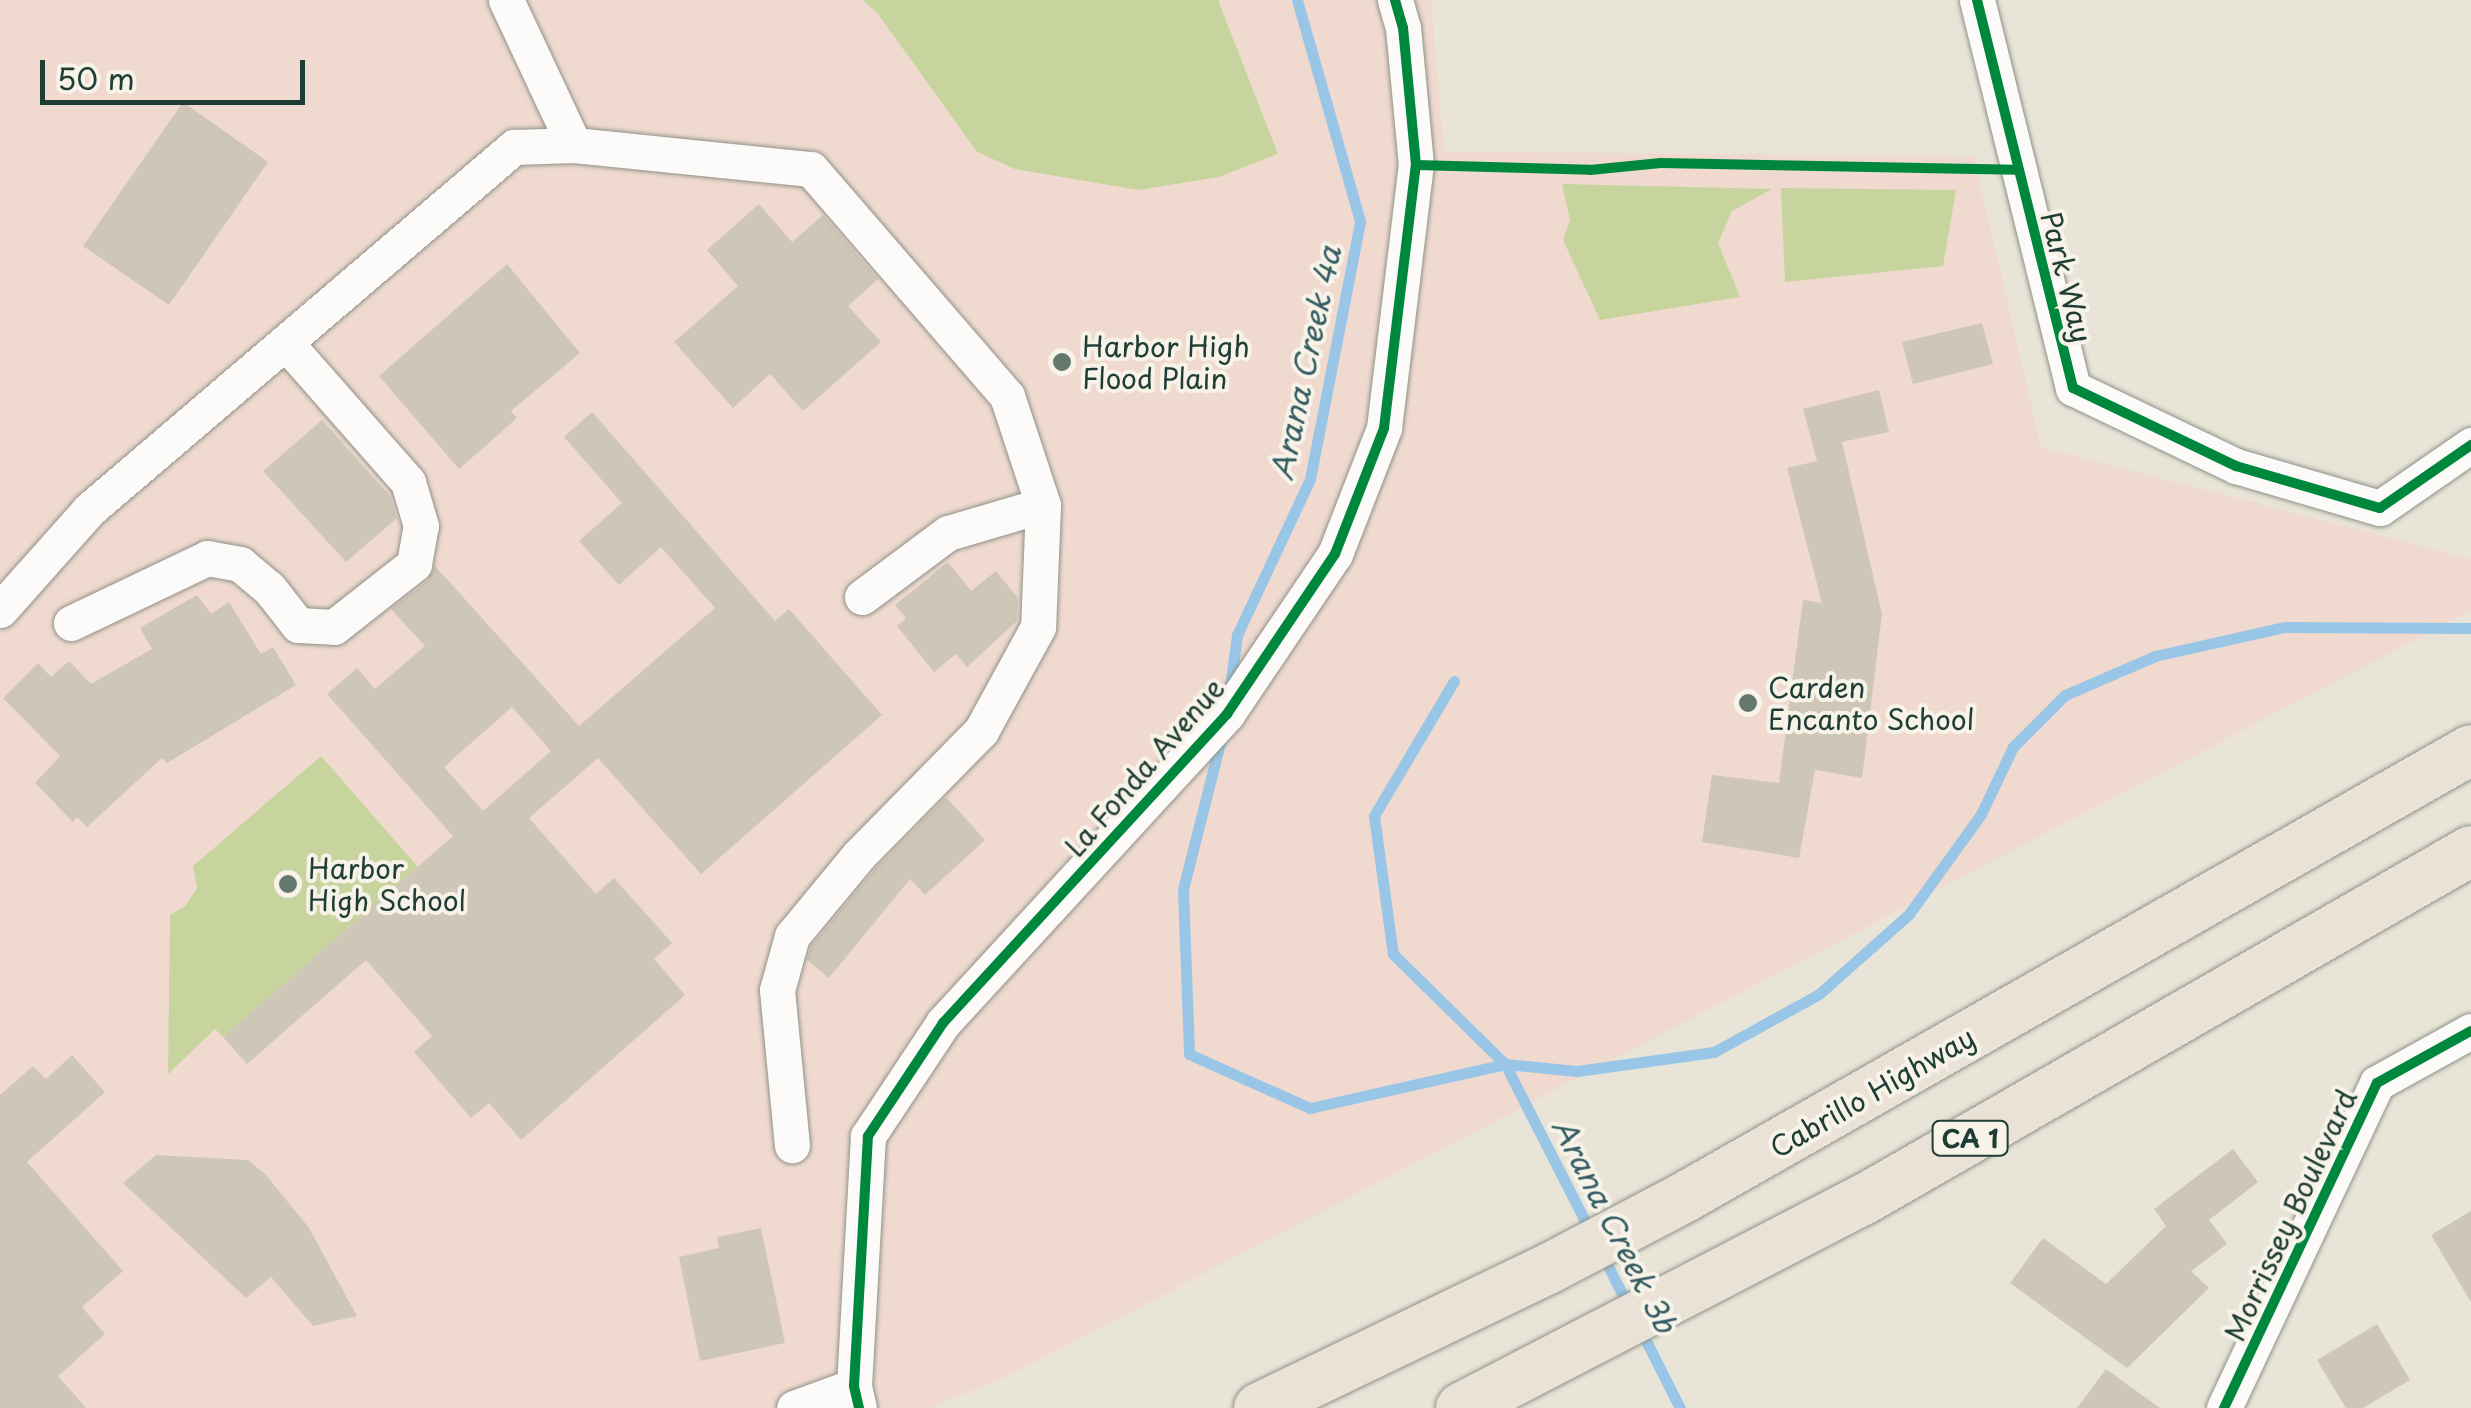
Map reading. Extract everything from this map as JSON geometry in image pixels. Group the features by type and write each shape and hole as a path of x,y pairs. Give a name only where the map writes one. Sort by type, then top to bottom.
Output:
{"highway":[{"name":"Cabrillo Highway","path":"1259,1408 1548,1269 1684,1198 2471,750"},
{"name":"CA 1","path":"1461,1408 1862,1200 2471,851"}],"street":[{"path":"506,0 574,145"},
{"name":"La Fonda Avenue","path":"856,1397 868,1136 943,1023 1227,714 1335,554 1384,428 1416,165 1403,28 1395,0"},
{"name":"Park Way","path":"1977,0 2072,388 2236,466 2380,508 2471,446"},
{"path":"0,610 90,509 514,147 574,145 810,169 1007,396 1043,506 1038,627 981,730 859,855 792,936 777,990 792,1145"},
{"path":"71,624 207,558 240,564 269,588 298,625 334,628 414,564 421,526 408,482 285,342"},
{"path":"862,597 948,533 1043,506"},
{"name":"Morrissey Boulevard","path":"2224,1408 2377,1084 2468,1041"},
{"path":"794,1408 856,1397"}],"path":[{"path":"1416,165 1590,170 1661,163 2017,170"}],"shaded area":[{"path":"0,0 1431,0 1444,151 1974,157 2041,447 2471,559 2471,611 1012,1374 931,1408 0,1408"}],"green space":[{"path":"863,0 1218,0 1278,154 1219,177 1138,190 1015,169 977,152 878,14"},
{"path":"1562,184 1772,189 1732,211 1718,243 1740,297 1600,320 1563,240 1570,220"},
{"path":"1781,188 1956,190 1943,266 1785,282"},
{"path":"321,756 418,867 223,1037 215,1029 168,1074 170,915 186,905 197,888 193,866"}],"building":[{"path":"183,102 268,162 169,305 83,246"},
{"path":"759,204 792,242 823,215 878,279 848,306 881,342 803,411 770,374 733,408 674,342 738,286 707,250"},
{"path":"507,264 580,353 511,411 517,418 459,469 379,376"},
{"path":"1982,323 1993,364 1913,384 1902,342"},
{"path":"1879,390 1889,432 1842,442 1882,614 1862,778 1815,770 1799,858 1702,842 1712,775 1779,783 1803,600 1822,603 1787,468 1817,461 1803,409"},
{"path":"592,412 775,621 789,609 882,715 701,874 598,758 529,818 596,894 614,878 672,943 654,959 685,995 521,1140 489,1103 471,1118 414,1052 432,1036 366,960 247,1064 223,1037 453,836 327,694 357,668 375,689 425,646 391,609 427,581 435,566 579,726 715,608 661,547 619,585 579,541 622,503 564,437","holes":["512,707 551,751 483,811 444,767"]},
{"path":"322,420 390,496 397,518 346,562 263,471"},
{"path":"948,562 971,591 996,571 1018,598 1017,621 967,667 956,654 934,672 897,626 906,618 895,605"},
{"path":"197,595 211,614 229,602 261,654 273,647 296,685 167,763 162,758 87,827 77,817 73,822 35,783 60,756 3,698 38,663 51,677 69,661 91,684 152,649 140,628"},
{"path":"946,797 985,840 925,895 910,879 829,978 807,960 811,946 875,869"},
{"path":"72,1055 105,1092 27,1162 123,1271 82,1307 105,1334 58,1376 86,1408 0,1408 0,1095 33,1066 46,1079"},
{"path":"2233,1149 2258,1182 2209,1220 2227,1244 2191,1271 2209,1288 2127,1368 2010,1283 2043,1238 2106,1284 2166,1226 2154,1209"},
{"path":"156,1155 248,1160 266,1175 309,1228 357,1316 313,1326 271,1277 246,1298 123,1183"},
{"path":"2471,1211 2471,1302 2431,1235"},
{"path":"761,1228 785,1343 700,1361 679,1257 719,1248 717,1237"},
{"path":"2377,1324 2410,1380 2363,1408 2346,1408 2317,1360"},
{"path":"2106,1369 2160,1408 2077,1408"}],"waterway":[{"name":"Arana Creek 4a","path":"1230,687 1237,635 1310,479 1360,221 1297,0"},
{"name":"Arana Creek 4a","path":"1222,735 1183,889 1189,1054 1310,1108 1505,1064 1577,1071 1714,1052 1819,994 1909,914 1981,814 2013,747 2065,695 2155,656 2285,627 2471,628"},
{"path":"1454,681 1374,816 1393,954 1505,1064 1592,1235"},
{"name":"Arana Creek 3b","path":"1603,1256 1628,1306"},
{"name":"Arana Creek 3b","path":"1639,1327 1680,1408"}],"cycle path":[{"path":"859,1408 854,1386 868,1136 943,1023 1227,714 1335,554 1384,428 1416,165 1403,28 1395,0"},
{"path":"1977,0 2073,388 2236,466 2380,508 2471,445"},
{"path":"1416,165 1590,170 1661,163 2017,170"},
{"path":"2224,1408 2377,1083 2471,1031"}],"place":[{"name":"Harbor High Flood Plain","path":"1062,362"},
{"name":"Carden Encanto School","path":"1748,703"},
{"name":"Harbor High School","path":"288,884"}]}
